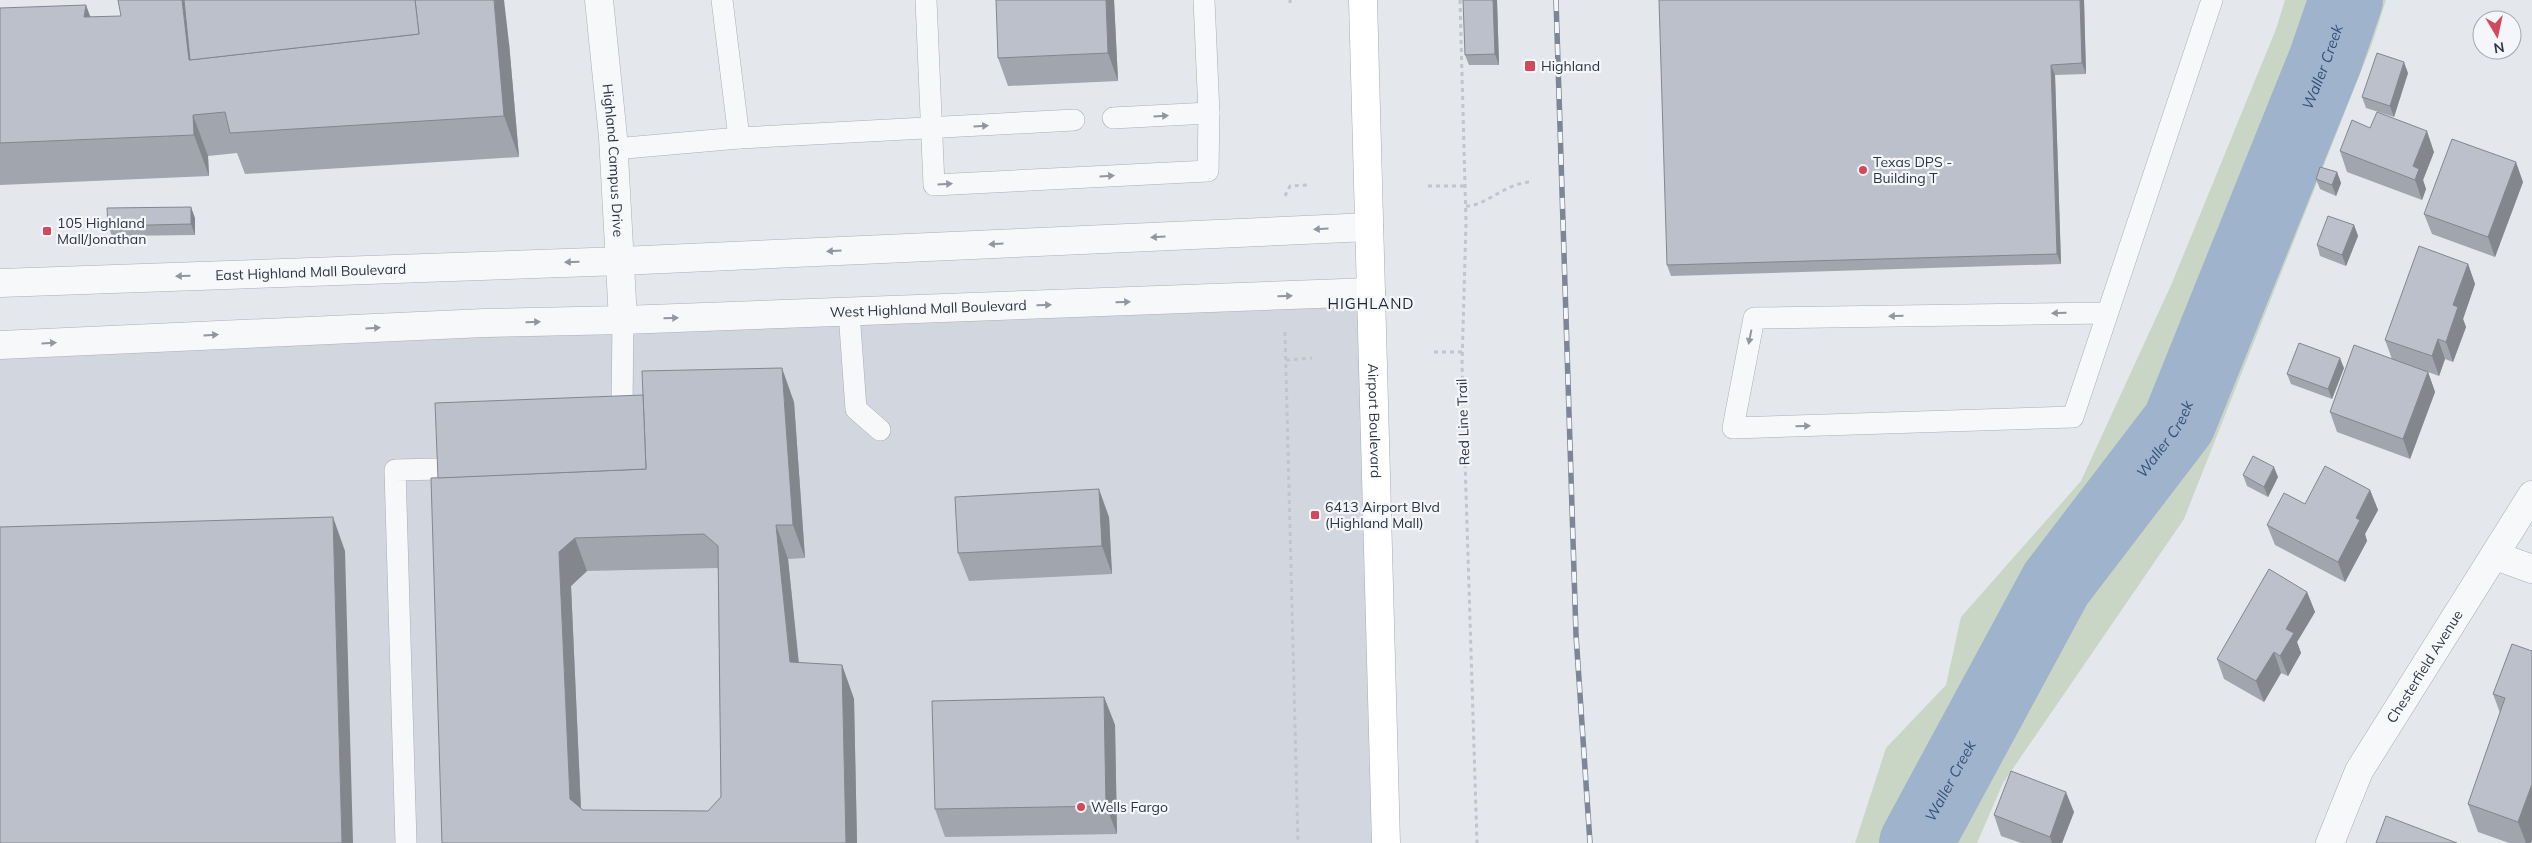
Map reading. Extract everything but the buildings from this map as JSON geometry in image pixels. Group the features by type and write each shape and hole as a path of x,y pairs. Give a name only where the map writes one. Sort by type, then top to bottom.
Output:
{"main road":[{"name":"Airport Boulevard","path":"1363,0 1386,843"}],"street":[{"name":"Highland Campus Drive","path":"599,0 614,149 623,320"},
{"path":"621,261 1369,227"},
{"name":"East Highland Mall Boulevard","path":"0,283 621,261"},
{"name":"West Highland Mall Boulevard","path":"0,345 484,323 623,320 1370,292"},
{"name":"Chesterfield Avenue","path":"2330,843 2359,771 2496,556 2532,495"},
{"path":"2496,556 2532,569"}],"lane":[{"path":"722,0 738,138"},
{"path":"926,0 934,185 1208,171 1209,113 1204,0"},
{"path":"2107,313 1754,318 1733,428 2073,417 2212,0"},
{"path":"1113,118 1209,113"},
{"path":"614,149 738,138 1074,120"},
{"path":"849,312 856,409 880,430"},
{"path":"622,406 623,320"},
{"path":"406,843 395,470 441,469"}],"path":[{"name":"Red Line Trail","path":"1460,0 1466,206 1463,352 1477,843"},
{"path":"1466,206 1475,207 1515,183 1529,182"},
{"path":"1290,186 1308,185"},
{"path":"1428,186 1465,186"},
{"path":"1285,332 1298,843"},
{"path":"1434,352 1463,352"},
{"path":"1286,360 1312,358"}],"shaded area":[{"path":"1371,292 1386,843 0,843 0,345"}],"green space":[{"path":"2285,0 2386,0 2373,41 2184,519 2003,783 1977,843 1855,843 1886,748 1946,685 1961,617 2081,481 2172,283 2276,29"}],"waterway":[{"name":"Waller Creek","path":"1916,843 2056,584 2179,423 2325,61 2346,0"}],"railway":[{"path":"1556,0 1576,635 1590,843"}],"place":[{"name":"Highland","path":"1530,66"},
{"name":"Texas DPS - Building T","path":"1863,170"},
{"name":"105 Highland Mall/Jonathan","path":"47,231"},
{"name":"6413 Airport Blvd (Highland Mall)","path":"1315,515"},
{"name":"Wells Fargo","path":"1081,807"}],"district":[{"name":"HIGHLAND","path":"1371,303"}]}
